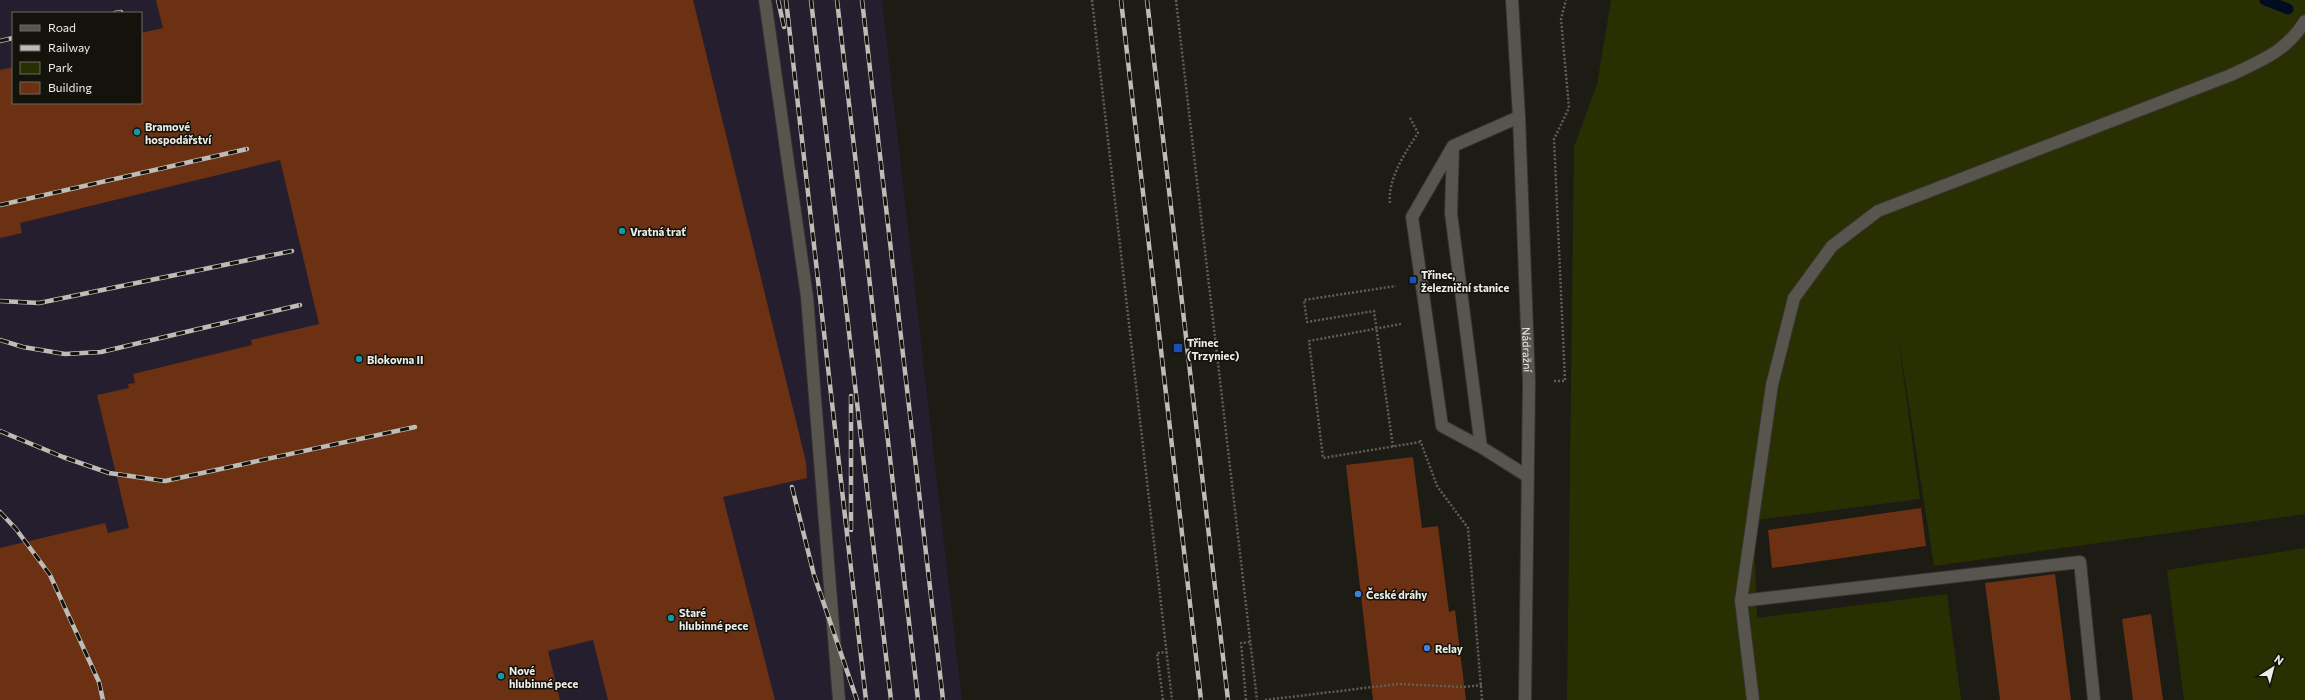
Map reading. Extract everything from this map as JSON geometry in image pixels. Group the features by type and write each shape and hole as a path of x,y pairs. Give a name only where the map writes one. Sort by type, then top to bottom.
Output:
{"street":[{"path":"765,0 807,297 839,700"},
{"name":"Nádražní","path":"1512,0 1519,117 1529,382 1525,700"},
{"path":"1753,700 1741,601 1772,385 1794,298 1832,246 1878,212 2231,75 2277,53 2296,35 2305,21"},
{"path":"1519,117 1453,146 1412,216 1442,426 1481,447 1527,476"},
{"path":"1453,146 1451,213 1481,447"},
{"path":"1741,601 2080,562 2094,700"}],"path":[{"path":"1092,0 1172,700"},
{"path":"1176,0 1257,700"},
{"path":"1529,382 1565,381 1554,138 1569,108 1561,19 1566,0"},
{"path":"1393,446 1374,310 1307,322 1304,300 1400,285"},
{"path":"1405,323 1309,342 1323,458 1420,442"},
{"path":"1419,434 1420,442 1437,486 1468,528 1482,685 1482,700"},
{"path":"1246,700 1241,643 1250,642"},
{"path":"1163,700 1157,653 1167,652"},
{"path":"1265,700 1398,684 1464,687 1482,685"}],"shaded area":[{"path":"0,0 882,0 962,700 0,700"}],"green space":[{"path":"1611,0 2305,0 2305,514 1934,566 1897,329 1920,499 1756,520 1755,560 1757,618 1947,594 1961,700 1567,700 1574,147 1597,84"},
{"path":"2305,548 2305,700 2184,700 2167,570"}],"building":[{"path":"156,0 693,0 806,462 807,478 723,497 775,700 608,700 593,640 548,651 560,700 0,700 0,548 105,523 108,533 129,528 97,395 129,388 128,384 135,383 133,374 252,345 251,340 319,324 280,160 20,223 22,233 0,238 0,70 12,67 12,104 142,104 142,33 163,28"},
{"path":"1413,457 1422,528 1438,526 1449,612 1455,610 1466,700 1373,700 1346,465"},
{"path":"1921,508 1926,546 1772,568 1768,530"},
{"path":"2055,574 2071,700 2000,700 1985,583"},
{"path":"2151,614 2163,700 2133,700 2122,619"}],"waterway":[{"path":"2265,0 2288,9"}],"railway":[{"path":"778,0 784,27"},
{"path":"786,0 866,700"},
{"path":"811,0 891,700"},
{"path":"837,0 918,700"},
{"path":"862,0 943,700"},
{"path":"1121,0 1201,700"},
{"path":"1147,0 1228,700"},
{"path":"0,41 12,38"},
{"path":"0,205 247,149"},
{"path":"0,301 39,303 292,251"},
{"path":"0,340 23,347 65,354 101,352 300,305"},
{"path":"851,396 851,530"},
{"path":"0,431 63,457 109,473 165,481 415,427"},
{"path":"792,487 814,575 857,700"},
{"path":"0,512 16,529 50,575 99,682 103,700"}],"place":[{"name":"Bramové hospodářství","path":"137,132"},
{"name":"Vratná trať","path":"622,231"},
{"name":"Třinec, železniční stanice","path":"1413,280"},
{"name":"Třinec (Trzyniec)","path":"1178,348"},
{"name":"Blokovna II","path":"359,359"},
{"name":"České dráhy","path":"1358,594"},
{"name":"Staré hlubinné pece","path":"671,618"},
{"name":"Relay","path":"1427,648"},
{"name":"Nové hlubinné pece","path":"501,676"}]}
